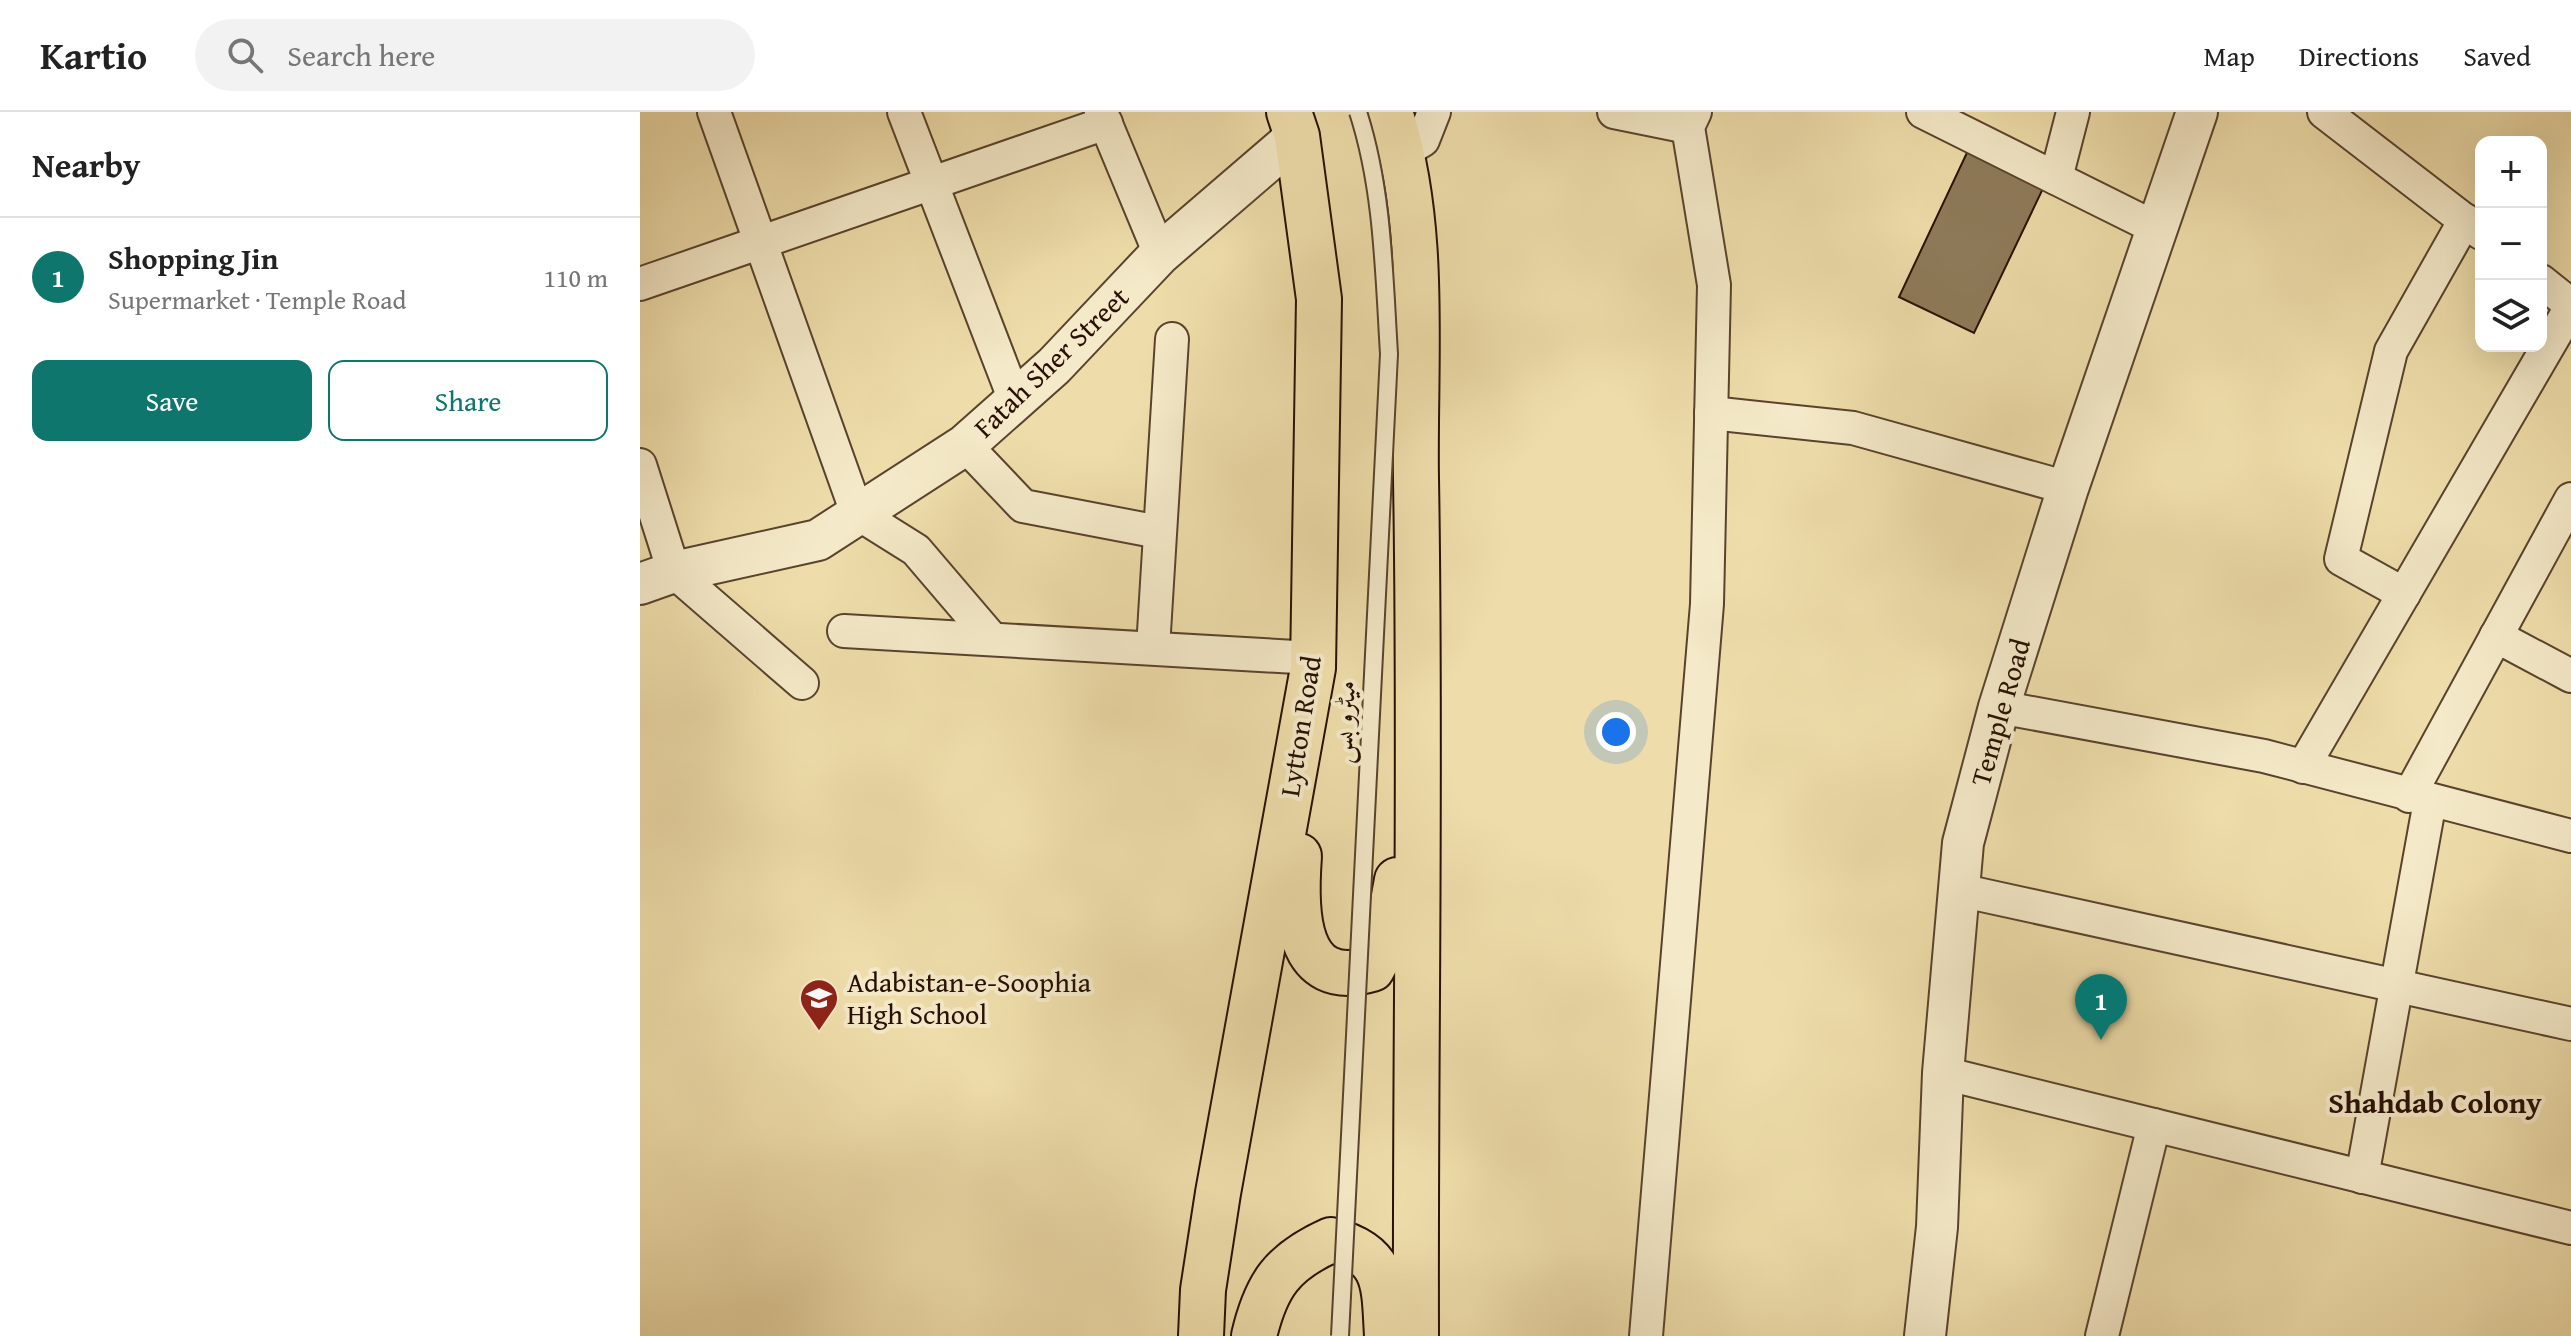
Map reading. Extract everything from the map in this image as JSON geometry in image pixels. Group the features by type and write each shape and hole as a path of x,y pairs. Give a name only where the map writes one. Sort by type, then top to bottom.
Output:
{"main road":[{"name":"Lytton Road","path":"1201,1336 1203,1290 1218,1193 1313,663 1319,299 1293,124"},
{"path":"1397,132 1415,265 1419,667 1416,1336"},
{"path":"1313,663 1297,879 1300,936 1323,967 1350,975 1372,969 1385,945 1394,904 1419,667"},
{"path":"1254,1336 1271,1286 1292,1261 1331,1240 1350,1245 1377,1266 1385,1295 1387,1336"}],"street":[{"path":"714,112 857,513 916,550 992,639"},
{"path":"904,112 1016,403"},
{"path":"1397,132 1423,140 1434,112"},
{"path":"1614,112 1692,119 1714,285 1707,604 1646,1336"},
{"path":"1923,112 2156,228"},
{"path":"2056,178 2073,112"},
{"name":"Temple Road","path":"1925,1336 1937,1227 1943,1073 1963,843 1999,707 2068,488 2197,112"},
{"path":"2338,116 2473,227 2391,351 2341,559 2404,594"},
{"path":"640,284 930,184 1103,118 1160,254"},
{"name":"Fatah Sher Street","path":"657,578 818,540 965,445 1016,403 1160,254 1293,124"},
{"path":"2303,767 2571,306 2547,286"},
{"path":"1153,648 1172,339"},
{"path":"1711,413 1853,428 2068,488"},
{"path":"965,445 1023,506 1159,532"},
{"path":"640,465 657,578 802,683"},
{"path":"2362,1177 2396,987 2420,798 2496,636 2571,499"},
{"path":"844,631 1153,648 1313,663"},
{"path":"2496,636 2571,676"},
{"path":"1999,707 2264,756 2571,836"},
{"path":"1959,890 2571,1024"},
{"path":"1943,1073 2571,1228"},
{"path":"2102,1336 2154,1125"}],"lane":[{"name":"میٹرو بس","path":"1340,1336 1389,354 1382,240 1365,135 1358,112"}],"building":[{"path":"1972,142 2048,178 1974,333 1899,297"}],"place":[{"name":"Adabistan-e-Soophia High School","path":"819,1032"},
{"name":"Shopping Jin","path":"2101,1040"}],"district":[{"name":"Shahdab Colony","path":"2435,1103"}]}
